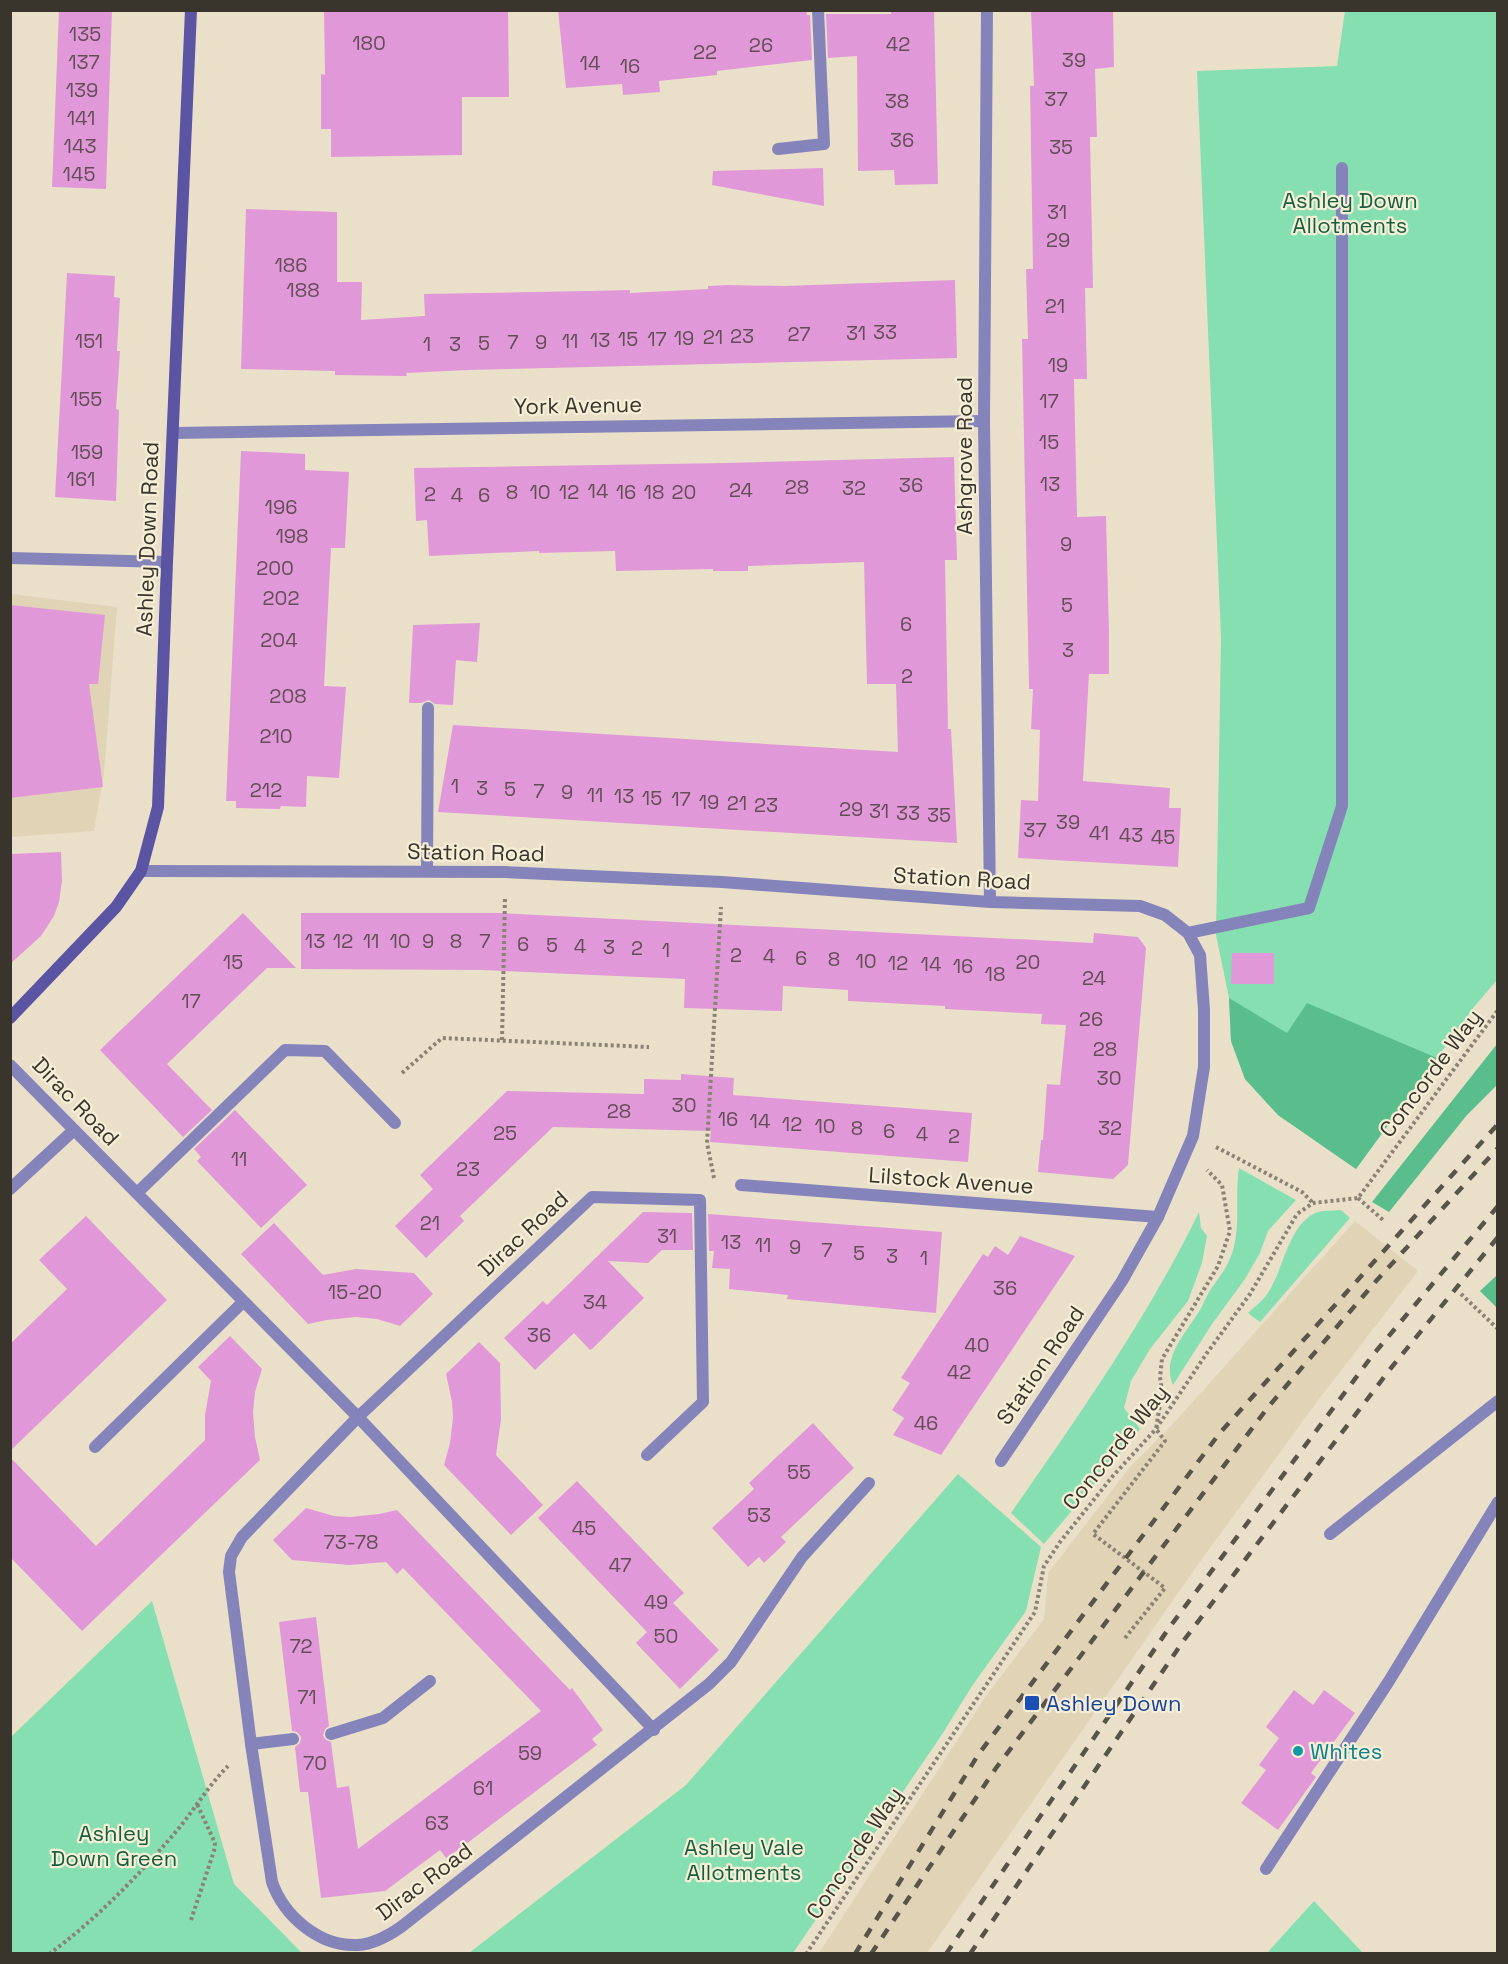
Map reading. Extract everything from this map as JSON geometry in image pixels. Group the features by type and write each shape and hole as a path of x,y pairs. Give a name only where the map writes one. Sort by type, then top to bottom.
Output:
{"main road":[{"name":"Ashley Down Road","path":"10,1018 116,907 141,871 158,807 191,10"}],"street":[{"path":"778,149 824,144 818,10"},
{"name":"Ashgrove Road","path":"987,10 984,422 990,902"},
{"path":"1188,933 1309,908 1342,806 1342,168"},
{"name":"York Avenue","path":"173,433 984,422"},
{"path":"10,558 167,562"},
{"path":"427,871 428,708"},
{"name":"Station Road","path":"141,871 505,872 722,882 990,902 1140,906 1165,915 1188,933 1200,955 1204,1010 1204,1067 1193,1136 1158,1217 1122,1281 1001,1461"},
{"path":"137,1193 285,1050 325,1051 395,1123"},
{"name":"Dirac Road","path":"10,1065 358,1417 654,1730"},
{"path":"10,1189 74,1130"},
{"name":"Lilstock Avenue","path":"741,1185 1158,1217"},
{"name":"Dirac Road","path":"647,1455 703,1402 700,1200 592,1197 358,1417 250,1527 231,1556 229,1572 251,1744 272,1882 278,1897 289,1912 320,1936 340,1944 358,1945 373,1942 401,1927 710,1684 731,1662 802,1557 869,1483"},
{"path":"95,1447 243,1302"},
{"path":"1330,1534 1497,1401"},
{"path":"1266,1869 1389,1681 1497,1502"},
{"path":"331,1734 383,1718 430,1681"},
{"path":"251,1744 294,1739"}],"path":[{"path":"502,1040 505,872"},
{"path":"716,1187 706,1143 722,882"},
{"name":"Concorde Way","path":"1358,1198 1497,1010"},
{"path":"402,1073 442,1038 649,1047"},
{"path":"1193,1136 1302,1192 1313,1203 1358,1198 1383,1220"},
{"path":"1125,1638 1165,1588 1093,1534 1165,1441 1156,1429 1162,1392 1160,1377 1162,1359 1218,1266 1230,1232 1222,1185 1188,1149"},
{"name":"Concorde Way","path":"806,1953 1035,1612 1044,1566 1060,1542 1112,1477 1156,1429 1250,1293 1297,1214 1313,1203"},
{"path":"1461,1294 1497,1329"},
{"path":"49,1953 90,1920 162,1848 215,1779 251,1744"},
{"path":"191,1920 215,1843 197,1804"}],"shaded area":[{"path":"11,594 117,607 104,773 94,831 11,837"},
{"path":"1355,1221 1418,1271 1316,1403 1194,1570 927,1953 819,1953 986,1696 1044,1619 1048,1573 1130,1467 1171,1426"}],"green space":[{"name":"Ashley Down Allotments","path":"1345,11 1497,11 1497,980 1474,1007 1356,1169 1278,1115 1245,1079 1231,1041 1229,998 1216,935 1221,638 1197,71 1337,66"},
{"path":"1229,998 1287,1033 1307,1003 1437,1058 1356,1169 1278,1115 1245,1079 1231,1041"},
{"path":"1497,1044 1497,1085 1467,1115 1389,1212 1372,1202"},
{"path":"1239,1168 1296,1200 1268,1231 1260,1253 1245,1279 1212,1324 1173,1385 1170,1365 1177,1345 1233,1252 1237,1228"},
{"path":"1341,1210 1350,1218 1260,1322 1248,1313 1263,1299 1271,1287 1299,1227 1318,1212"},
{"path":"1199,1212 1201,1228 1207,1236 1202,1263 1188,1301 1150,1349 1131,1381 1124,1408 1140,1429 1044,1544 1011,1513 1087,1403 1135,1328 1179,1252"},
{"path":"1497,1275 1497,1308 1480,1291"},
{"name":"Ashley Vale Allotments","path":"958,1474 1041,1547 1026,1611 972,1686 943,1733 793,1953 469,1953 686,1785"},
{"name":"Ashley Down Green","path":"152,1601 234,1884 302,1953 11,1953 11,1737"},
{"path":"1314,1901 1363,1953 1267,1953"}],"building":[{"path":"59,10 112,10 106,189 52,187"},
{"path":"508,10 509,97 462,97 462,155 331,157 331,129 321,129 321,74 325,75 324,11"},
{"path":"558,10 806,10 807,15 810,15 812,60 717,71 717,75 659,81 660,92 623,95 622,84 566,88"},
{"path":"891,10 934,10 938,184 895,185 894,170 858,171 857,56 828,58 826,14 891,14"},
{"path":"1031,10 1113,10 1114,67 1095,69 1097,137 1090,137 1093,288 1085,288 1087,379 1074,379 1077,517 1106,516 1109,633 1109,674 1089,674 1083,781 1170,788 1169,808 1181,808 1178,867 1018,858 1021,800 1038,801 1040,730 1031,729 1033,689 1029,689 1022,339 1028,339 1026,269 1033,269 1030,86 1034,86"},
{"path":"823,168 824,206 712,185 713,171"},
{"path":"246,209 337,212 337,282 362,282 361,320 425,316 424,294 630,290 630,293 708,289 708,286 727,285 784,286 955,280 957,358 469,370 406,373 407,376 335,375 335,371 241,369"},
{"path":"67,273 115,276 114,297 120,298 117,351 120,351 116,409 119,410 116,501 55,497"},
{"path":"241,451 305,454 305,470 349,472 345,548 331,548 324,686 346,687 339,778 307,776 306,807 236,808 236,801 226,801"},
{"path":"954,457 957,560 945,560 948,729 951,729 957,843 438,812 453,725 898,752 896,684 867,684 864,562 748,566 748,571 713,571 713,569 616,571 615,551 539,553 539,551 429,556 427,520 416,521 414,468"},
{"path":"10,605 105,615 98,684 89,684 103,787 10,798"},
{"path":"480,623 477,662 456,660 453,705 435,704 429,700 409,703 413,625"},
{"path":"61,852 62,881 54,916 41,936 10,964 10,854"},
{"path":"243,913 296,968 267,968 167,1064 212,1110 183,1137 100,1050"},
{"path":"301,913 499,913 1093,943 1094,933 1138,937 1146,948 1128,1165 1113,1179 1038,1172 1047,1084 1060,1085 1066,1025 1041,1024 1042,1014 848,1001 848,990 783,986 782,1011 684,1008 685,979 482,970 301,969"},
{"path":"1232,953 1274,953 1274,984 1231,984"},
{"path":"681,1074 734,1078 733,1095 972,1113 968,1162 710,1142 711,1131 553,1127 460,1216 464,1221 426,1258 395,1226 433,1189 420,1175 507,1091 644,1094 644,1079 681,1080"},
{"path":"235,1110 307,1185 261,1228 197,1161 201,1157 194,1149"},
{"path":"643,1212 692,1213 693,1250 662,1250 648,1263 608,1261 644,1298 592,1349 590,1350 574,1333 535,1370 504,1338 543,1301 547,1305"},
{"path":"708,1214 942,1232 936,1313 787,1299 788,1295 729,1289 730,1269 712,1268 714,1251 709,1251"},
{"path":"86,1216 167,1300 10,1451 10,1344 67,1289 39,1260"},
{"path":"274,1223 323,1275 356,1269 414,1273 433,1294 400,1326 377,1319 356,1317 308,1324 241,1254"},
{"path":"1020,1236 1075,1256 941,1455 893,1435 904,1418 892,1410 910,1383 901,1378 983,1254 988,1257 995,1246 1008,1255"},
{"path":"230,1336 262,1369 255,1392 253,1412 260,1460 82,1631 10,1557 10,1457 96,1546 205,1440 205,1415 211,1381 198,1367"},
{"path":"479,1342 500,1363 501,1419 496,1455 543,1505 511,1535 444,1465 453,1418 446,1374"},
{"path":"813,1423 854,1468 781,1537 786,1542 764,1563 759,1557 748,1567 712,1528 754,1489 749,1483"},
{"path":"577,1481 684,1593 673,1603 719,1650 680,1689 636,1643 647,1632 538,1518"},
{"path":"306,1508 334,1516 350,1517 397,1510 570,1690 572,1688 603,1730 592,1739 597,1745 462,1847 446,1858 440,1850 385,1891 321,1898 308,1792 300,1792 295,1747 300,1743 301,1737 297,1732 292,1731 279,1622 316,1617 329,1726 325,1729 323,1736 331,1742 337,1788 349,1786 358,1849 541,1711 403,1568 397,1574 386,1562 349,1565 292,1560 273,1540"},
{"name":"Whites","path":"1294,1690 1313,1705 1324,1690 1355,1713 1311,1773 1316,1777 1278,1830 1241,1803 1266,1770 1259,1765 1279,1738 1266,1727"}],"railway":[{"path":"855,1954 978,1755 1219,1434 1498,1124"},
{"path":"871,1954 996,1768 1269,1406 1377,1280 1498,1148"},
{"path":"946,1954 1169,1628 1372,1356 1498,1206"},
{"path":"970,1954 1184,1640 1391,1368 1498,1237"}],"place":[{"name":"Ashley Down","path":"1032,1703"},
{"name":"Whites","path":"1298,1751"}]}
